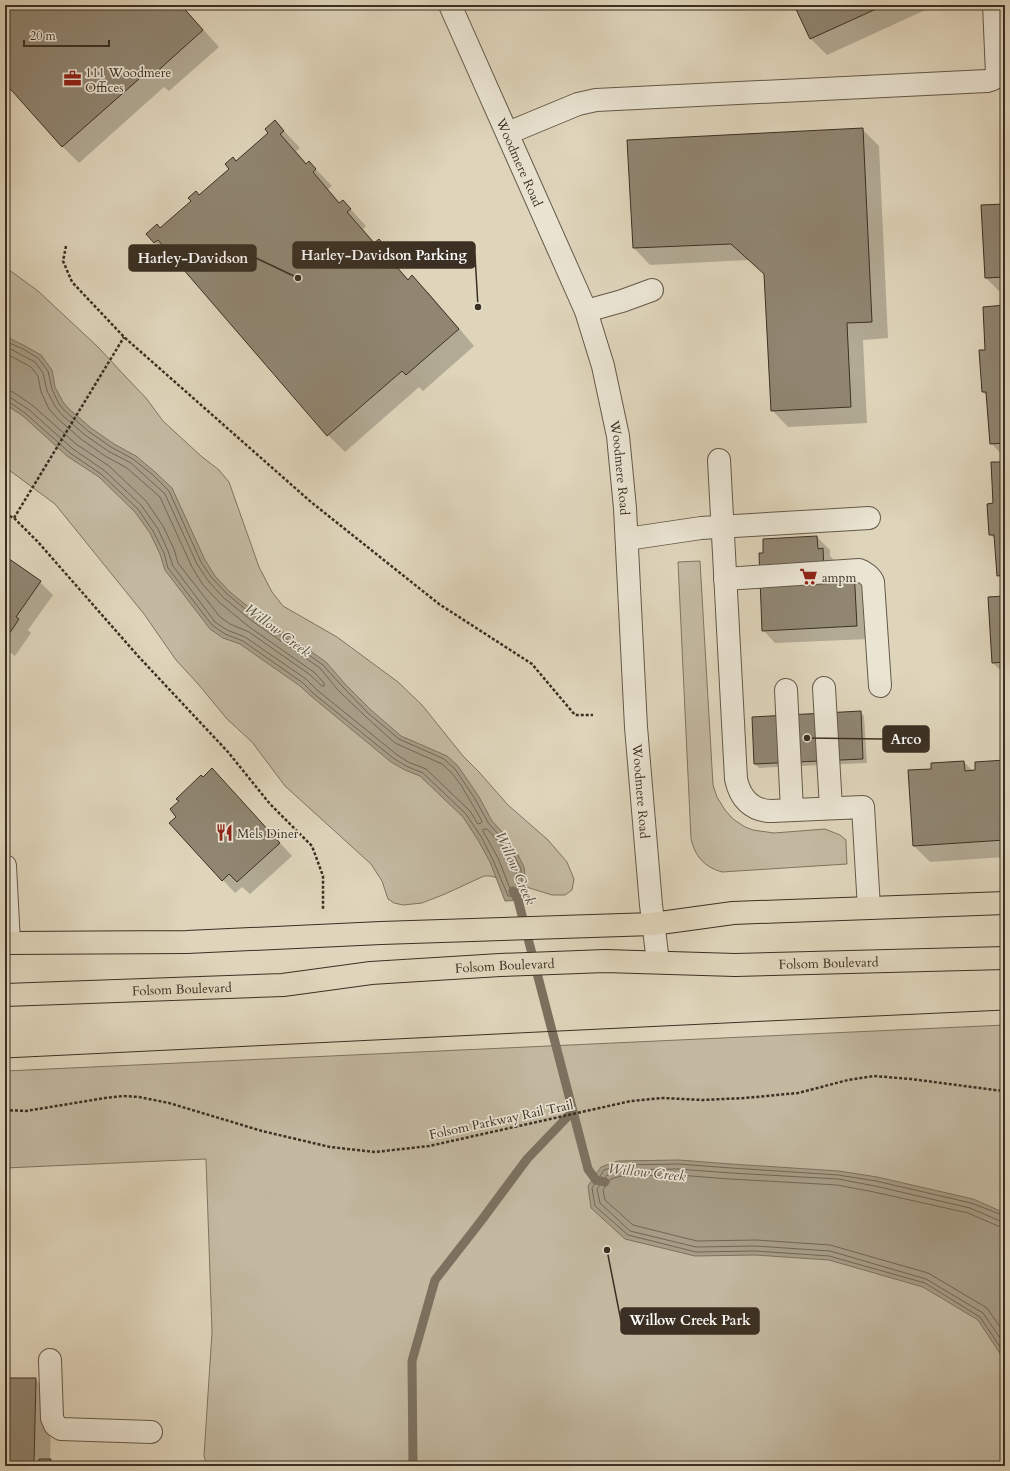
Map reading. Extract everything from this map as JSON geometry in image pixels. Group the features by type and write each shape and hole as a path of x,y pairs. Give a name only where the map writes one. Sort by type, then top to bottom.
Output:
{"main road":[{"path":"7,943 187,942 653,924 733,913 1005,903"},
{"name":"Folsom Boulevard","path":"5,995 283,984 371,973 500,965 605,961 735,966 1005,958"}],"street":[{"name":"Woodmere Road","path":"450,5 586,311 603,366 618,436 625,508 636,727 653,924 658,962"},
{"path":"508,133 578,104 596,100 988,81 993,79 996,74 994,5"},
{"path":"586,311 622,301 652,290"},
{"path":"719,460 734,756 738,788 745,800 755,808 767,811 863,807 870,908"},
{"path":"627,539 722,526 869,518"},
{"path":"725,579 859,570 864,572 872,579 873,582 880,686"},
{"path":"824,688 831,808"},
{"path":"786,690 792,810"},
{"path":"5,866 7,943"},
{"path":"50,1360 52,1418 55,1425 61,1429 151,1432"}],"path":[{"path":"66,246 63,262 72,282 124,337 311,502 439,604 532,664 575,715 593,715"},
{"path":"14,518 124,337"},
{"path":"5,514 14,518 38,542 138,656 228,752 270,804 312,846 323,876 323,936"},
{"name":"Folsom Parkway Rail Trail","path":"5,1110 26,1111 105,1098 123,1096 139,1097 169,1103 262,1131 330,1147 375,1152 429,1146 631,1101 664,1098 702,1100 745,1098 798,1093 848,1080 874,1076 911,1079 1005,1091"}],"shaded area":[{"path":"5,269 12,272 38,291 98,347 146,398 163,421 201,456 219,470 229,482 259,567 272,592 283,606 337,637 398,682 422,705 463,756 508,805 548,840 567,862 574,879 572,890 565,895 552,895 491,876 484,876 422,903 403,905 394,903 388,899 382,881 371,864 285,786 252,742 227,719 176,660 144,614 55,504 5,467"},
{"path":"700,561 713,785 717,797 733,819 745,827 753,830 774,833 825,829 840,835 846,840 847,864 722,872 705,864 695,851 691,839 678,562"},
{"path":"1005,1025 1005,1466 207,1466 204,1456 212,1332 206,1159 5,1168 5,1071"}],"water":[{"path":"5,336 41,355 52,370 55,387 68,408 91,428 114,444 136,456 172,488 205,560 215,576 230,592 257,614 326,662 371,710 401,736 447,756 458,766 479,797 492,821 504,834 518,855 524,867 528,900 505,901 490,862 463,817 420,776 391,762 300,686 240,644 223,638 210,629 165,570 160,554 150,533 135,512 99,477 67,456 23,416 5,404"},
{"path":"679,1160 839,1171 877,1177 973,1199 1005,1213 1005,1381 1001,1355 978,1320 923,1287 829,1260 755,1255 695,1256 625,1239 591,1208 588,1186 601,1167 618,1161"}],"building":[{"name":"111 Woodmere Offices","path":"5,5 181,5 203,30 152,76 148,71 62,147 5,83"},
{"path":"794,5 885,5 810,39"},
{"path":"275,120 284,131 280,134 306,164 309,161 316,169 313,172 339,203 343,200 351,209 347,212 374,243 379,239 386,247 382,250 408,280 412,275 459,329 406,375 402,371 327,436 158,240 154,243 146,234 157,224 160,228 191,201 188,198 196,191 199,195 229,169 225,164 233,157 236,161 268,133 265,129"},
{"path":"863,128 872,322 847,323 851,407 771,411 764,274 731,244 633,248 627,140"},
{"path":"1005,204 1005,277 985,278 981,205"},
{"path":"1005,305 1005,443 990,444 986,392 982,392 979,350 985,350 983,307"},
{"path":"991,462 1005,462 1005,575 997,576 994,535 989,535 987,504 993,503"},
{"name":"ampm","path":"817,536 818,549 823,548 824,570 854,569 857,626 762,631 759,553 763,553 763,539"},
{"path":"5,556 41,581 16,617 19,619 5,640"},
{"path":"1005,596 1005,662 992,663 988,597"},
{"path":"861,711 863,759 754,764 752,717"},
{"path":"1005,760 1005,840 913,846 908,770 931,769 931,763 964,761 965,771 975,770 975,762"},
{"name":"Mels Diner","path":"212,768 280,843 237,882 229,874 222,881 169,823 176,817 170,809 179,801 176,799 201,775 203,777"},
{"path":"5,1378 36,1378 34,1464 39,1464 39,1459 51,1459 50,1464 138,1466 5,1466"}],"waterway":[{"name":"Willow Creek","path":"513,891 518,900 588,1169 596,1180 605,1182"},
{"path":"413,1466 412,1361 435,1280 527,1159 573,1111"}],"tram line":[{"path":"5,1058 1005,1010"}],"place":[{"name":"111 Woodmere Offices","path":"72,79"},
{"name":"Harley-Davidson","path":"298,278"},
{"name":"Harley-Davidson Parking","path":"478,307"},
{"name":"ampm","path":"809,577"},
{"name":"Arco","path":"807,738"},
{"name":"Mels Diner","path":"224,833"},
{"name":"Willow Creek Park","path":"607,1250"}]}
